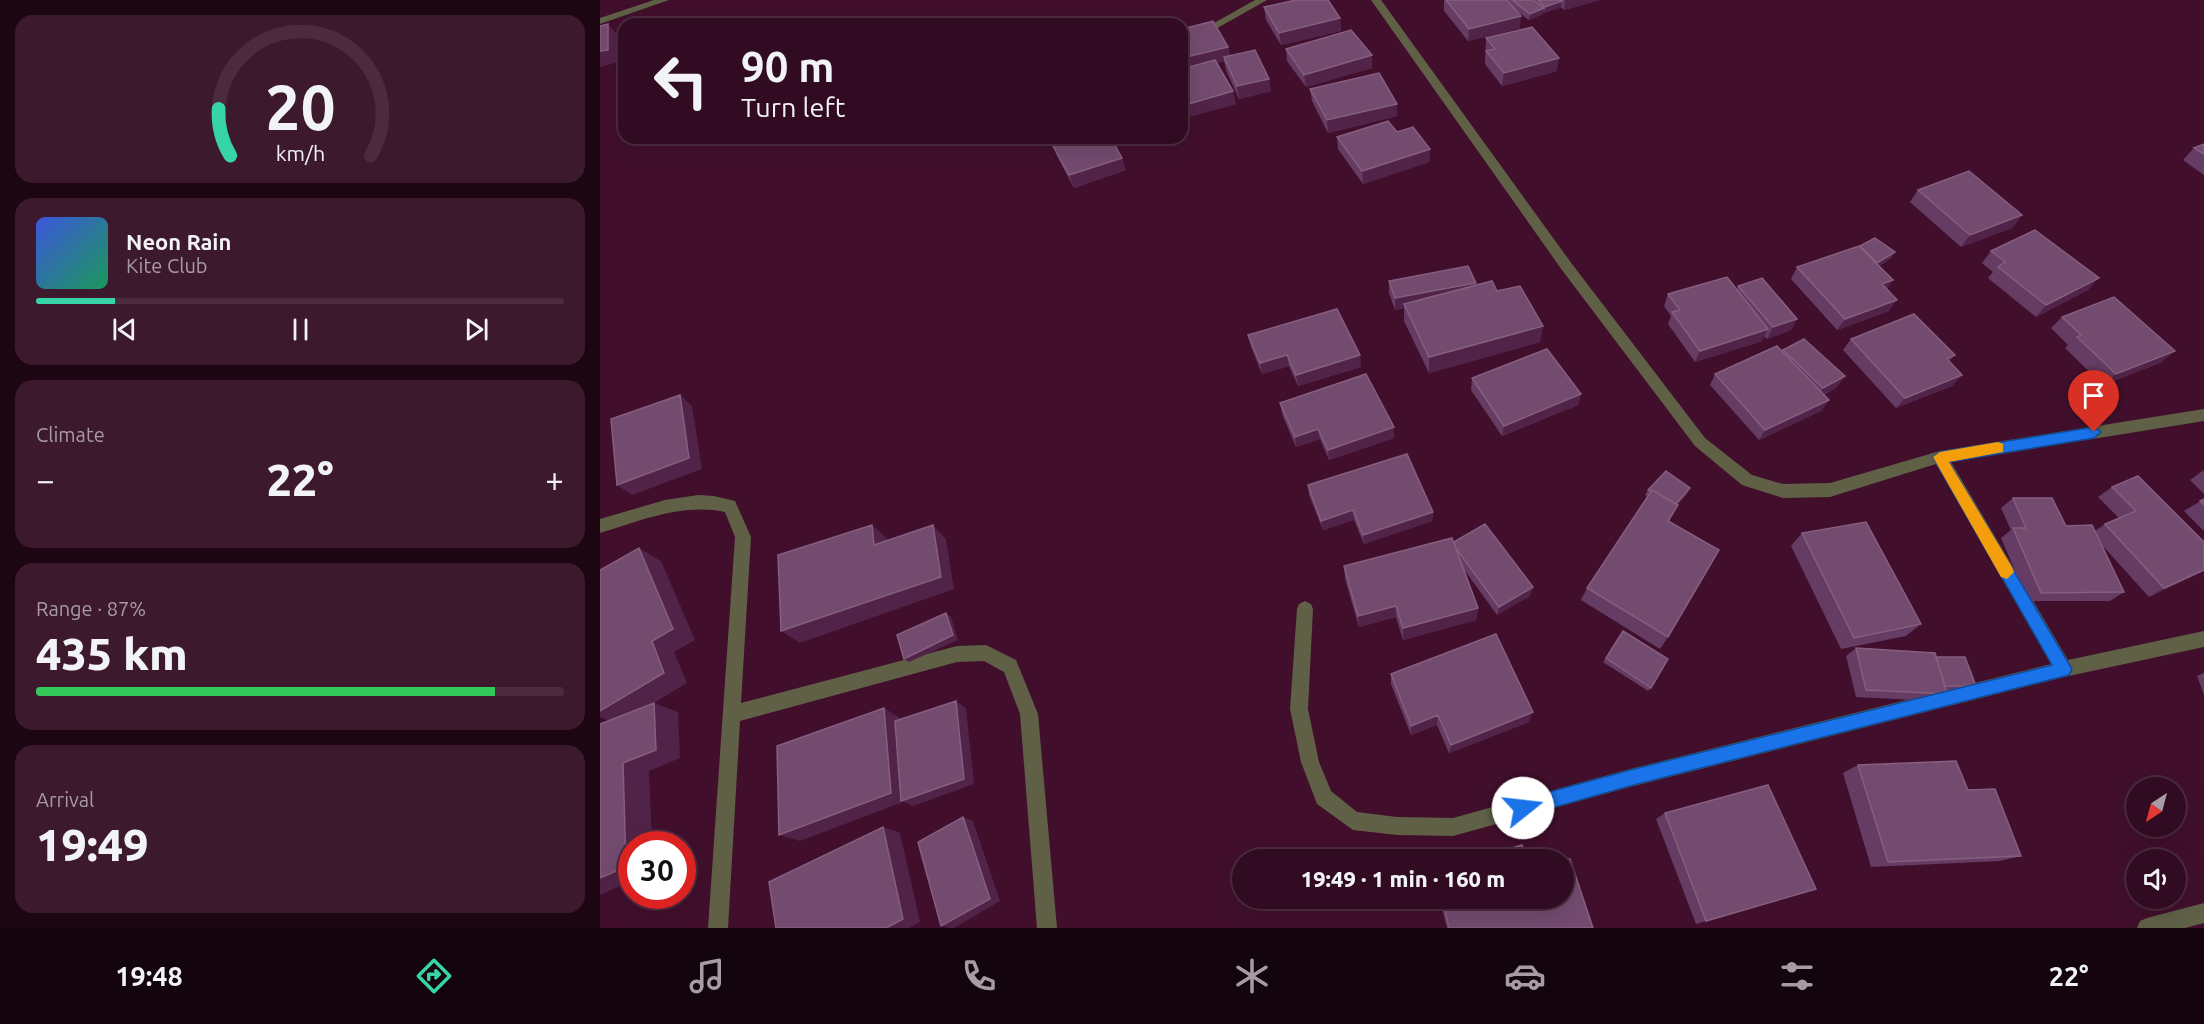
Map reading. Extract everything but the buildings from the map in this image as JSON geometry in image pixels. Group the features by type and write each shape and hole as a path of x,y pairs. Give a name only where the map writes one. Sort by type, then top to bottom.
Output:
{"street":[{"path":"600,21 664,0"},
{"path":"1188,42 1262,0"},
{"path":"1376,0 1567,267 1700,442 1747,480 1784,491 1830,490 1940,457 2204,415"},
{"path":"1940,457 2064,669"},
{"path":"600,526 677,504 710,500 730,506 743,537 718,928"},
{"path":"1305,609 1299,709 1311,762 1324,797 1353,821 1397,826 1453,827 1630,778 2064,669 2204,639"},
{"path":"732,714 957,654 986,653 1010,666 1029,714 1047,928"},
{"path":"2147,928 2204,913"}],"slow traffic":[{"path":"1998,448 1940,457 2007,572"}],"route":[{"path":"1523,808 1630,778 2064,669 1940,457 2094,432"}]}
